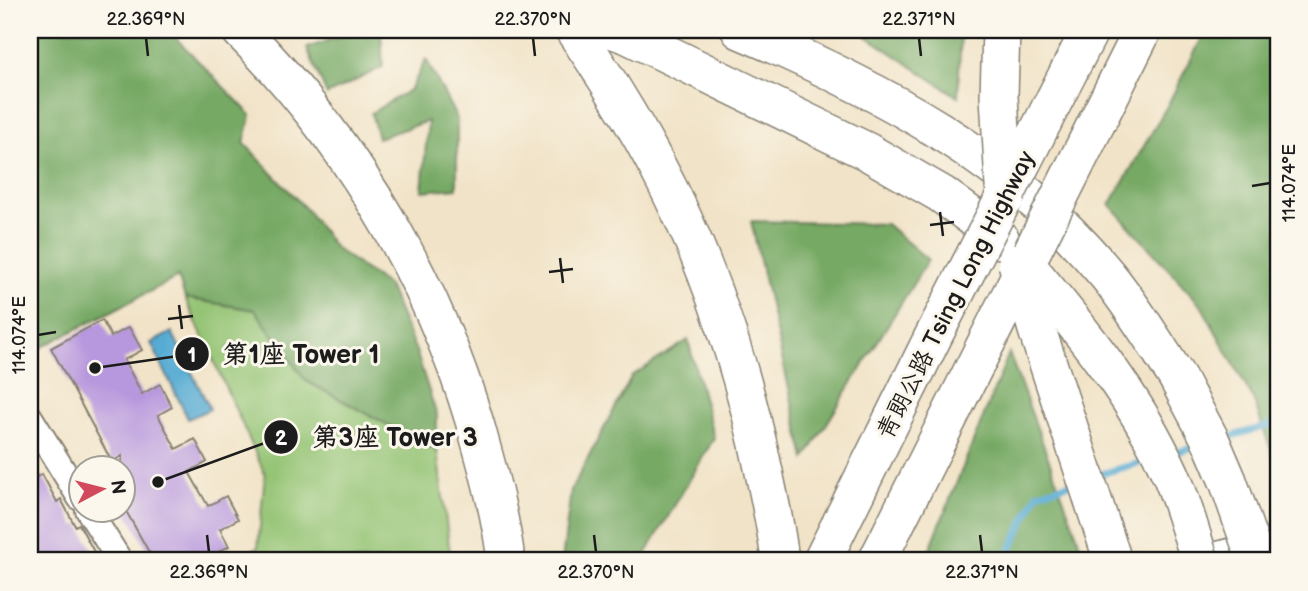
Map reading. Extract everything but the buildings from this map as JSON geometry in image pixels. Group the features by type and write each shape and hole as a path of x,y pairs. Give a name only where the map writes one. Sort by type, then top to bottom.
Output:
{"highway":[{"path":"240,30 285,76 336,141 388,221 421,282 452,353 470,406 495,496 506,561"},
{"path":"574,30 608,79 638,131 668,187 703,267 735,356 749,406 771,505 780,561"},
{"path":"614,30 869,152 941,194 1002,240 1084,334 1128,397 1172,477 1200,561"},
{"path":"740,30 897,104 978,156 1049,213 1107,274 1145,325 1178,377 1226,476 1256,561"},
{"path":"1001,30 999,96 1004,185 1017,264 1113,561"},
{"name":"青朗公路 Tsing Long Highway","path":"822,561 1090,30"},
{"name":"青朗公路 Tsing Long Highway","path":"877,561 1143,30"}],"lane":[{"path":"30,417 66,475"},
{"path":"97,524 120,561"},
{"path":"1190,561 1278,539"}],"green space":[{"path":"30,30 168,30 251,115 244,143 306,209 335,248 388,286 416,351 437,416 437,451 306,381 255,310 185,298 178,277 30,353"},
{"path":"358,30 381,30 383,67 327,95 307,48"},
{"path":"857,30 961,30 958,97"},
{"path":"1206,30 1278,30 1278,470 1253,399 1201,305 1110,205 1167,106"},
{"path":"426,59 457,119 457,188 422,191 428,121 378,138 371,113 411,89"},
{"path":"751,221 886,224 928,260 805,459"},
{"path":"185,298 255,310 306,381 437,451 451,561 232,561 258,547 265,474"},
{"path":"688,340 714,438 642,561 562,561 571,490 632,376"},
{"path":"1009,353 1077,535 1084,561 925,561"}],"water":[{"path":"172,332 210,409 188,419 151,343"}],"waterway":[{"path":"1222,439 1278,423"},
{"path":"1171,454 1200,445"},
{"path":"1097,475 1153,459"},
{"path":"1005,561 1038,493 1076,482"}],"place":[{"name":"第1座 Tower 1","path":"95,368"},
{"name":"第3座 Tower 3","path":"158,482"}]}
